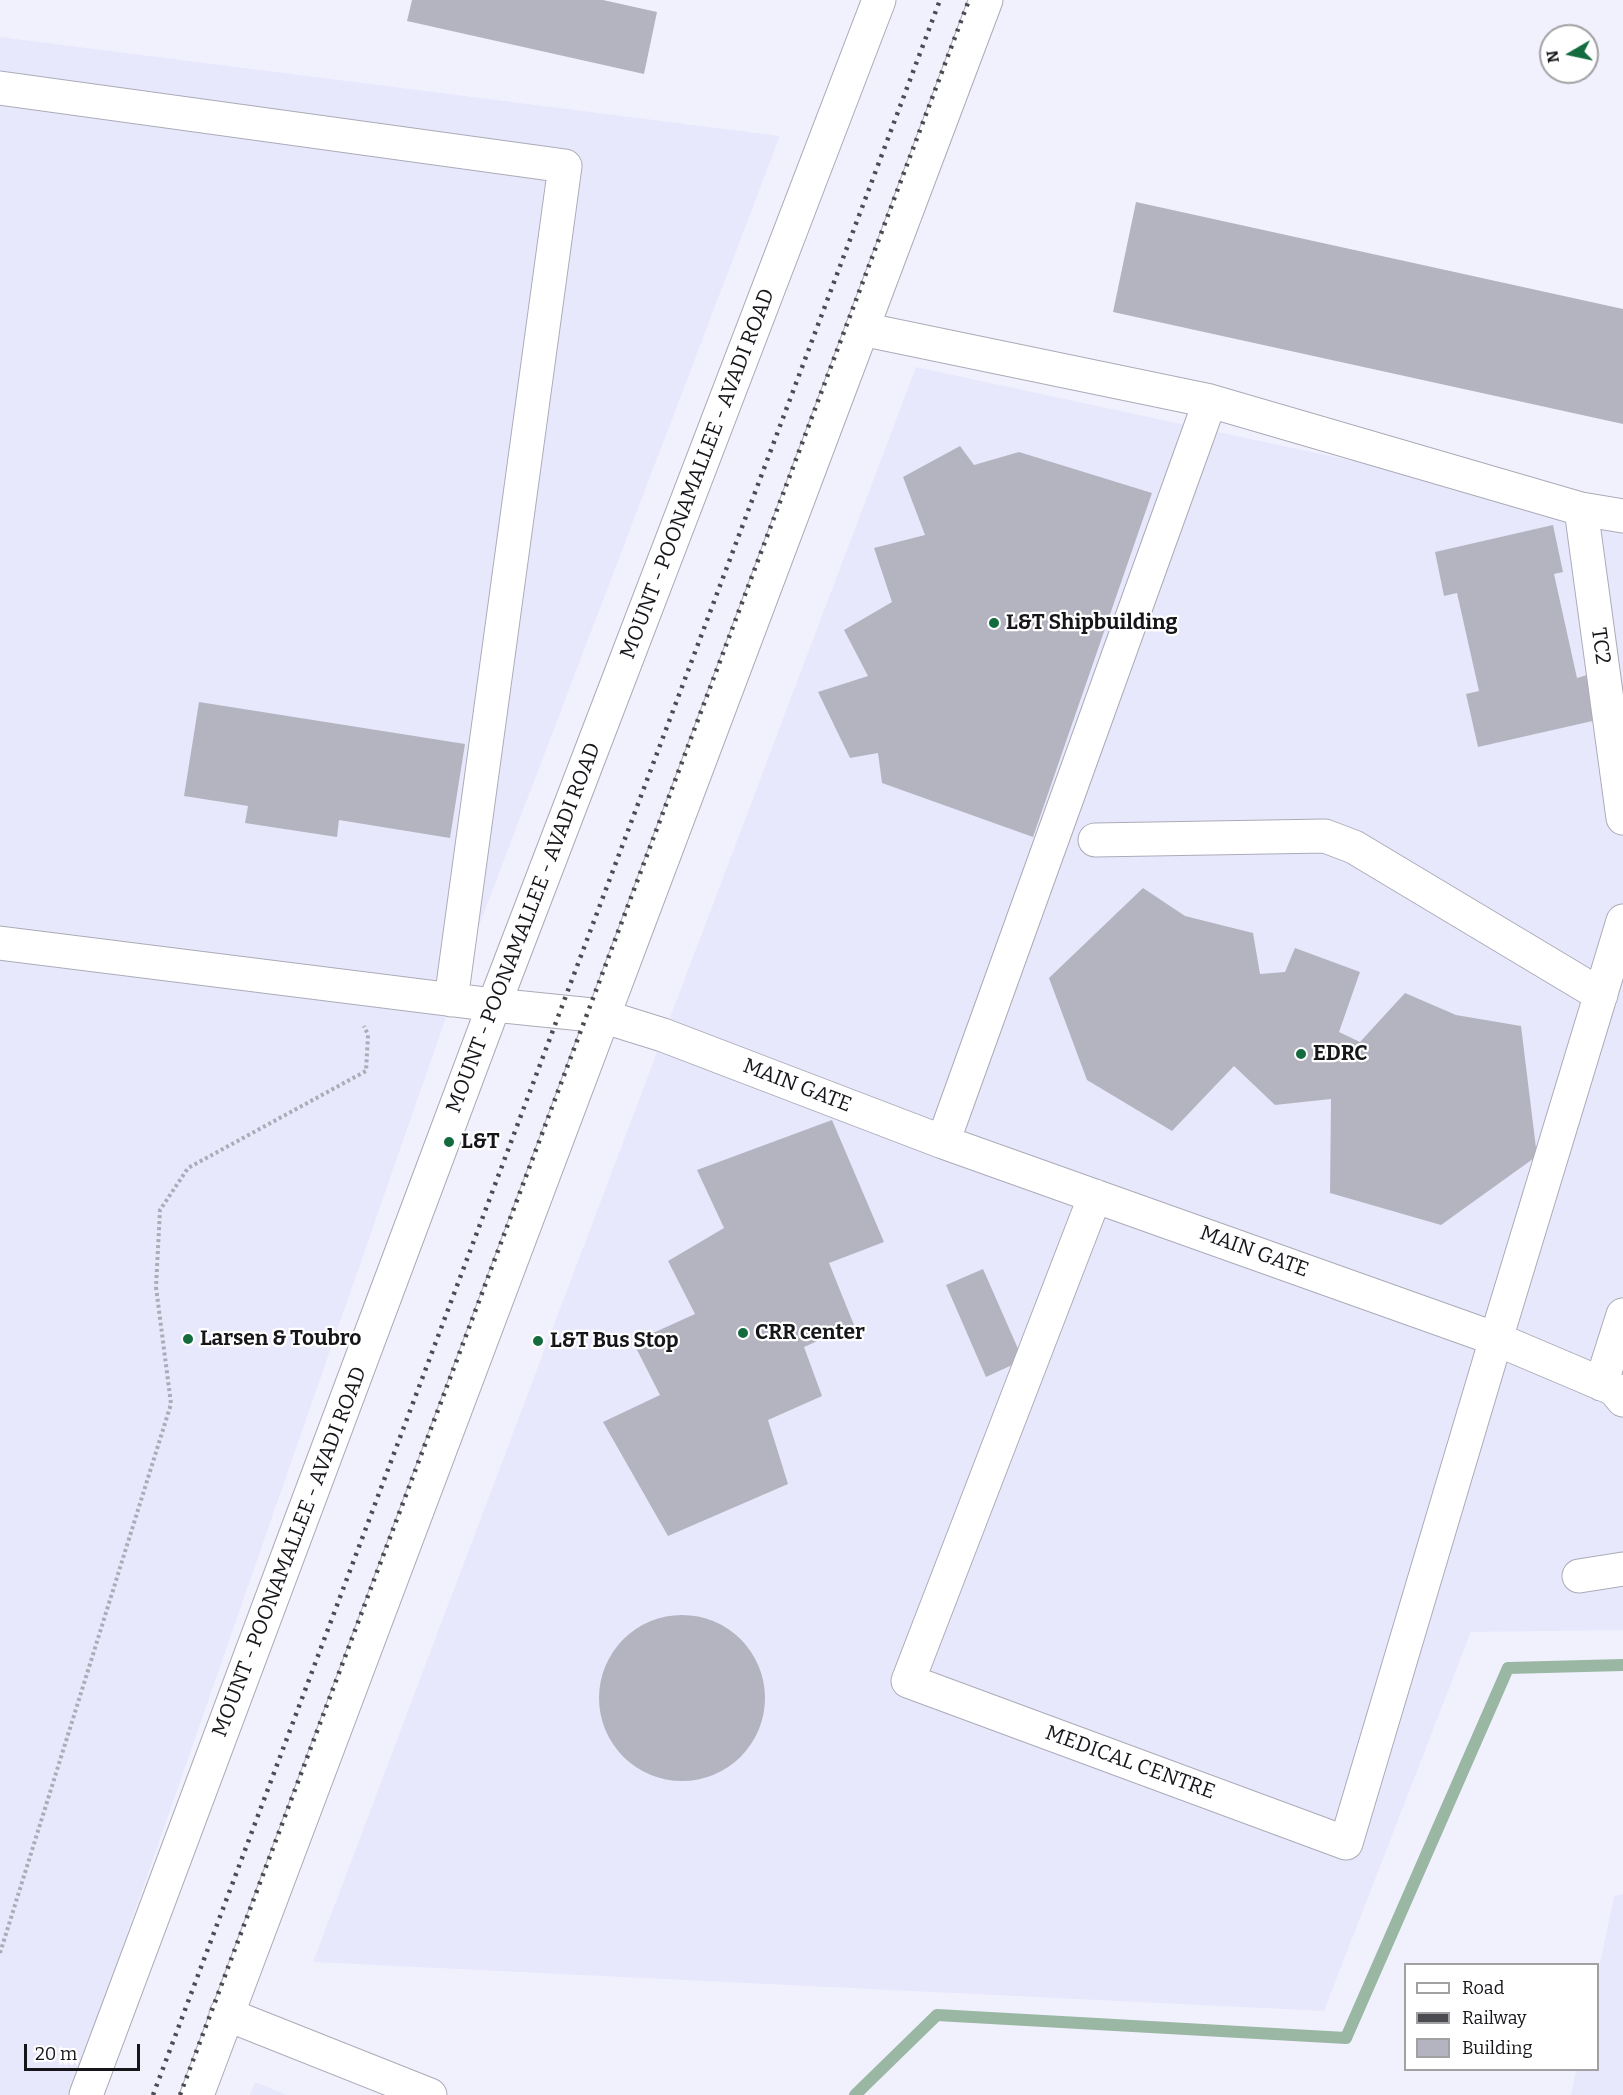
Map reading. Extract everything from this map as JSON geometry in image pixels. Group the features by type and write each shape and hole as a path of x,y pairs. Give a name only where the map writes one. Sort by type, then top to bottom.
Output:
{"main road":[{"name":"MOUNT - POONAMALLEE - AVADI ROAD","path":"86,2095 494,1005 879,0"},
{"path":"197,2095 986,0"},
{"path":"0,88 565,166 451,1000"},
{"path":"862,329 1210,401 1581,509 1623,516"},
{"path":"943,1142 1210,401"},
{"name":"TC2","path":"1581,509 1623,818"},
{"path":"1095,840 1325,836 1354,847 1601,995"},
{"path":"1496,1339 1623,921"},
{"name":"MAIN GATE","path":"0,943 451,1000 602,1016 663,1035 943,1142 1496,1339 1612,1392"},
{"name":"MEDICAL CENTRE","path":"1095,1196 908,1681 1346,1843 1496,1339"},
{"path":"1612,1392 1623,1315"},
{"path":"1579,1576 1623,1569"},
{"path":"226,2014 430,2095"}],"path":[{"path":"0,1953 171,1404 156,1287 160,1210 188,1168 366,1071 368,1035 343,986"}],"shaded area":[{"path":"0,37 780,136 466,960 71,2095 0,2095"},
{"path":"916,367 1623,519 1623,1630 1471,1632 1324,2011 313,1962"},
{"path":"1623,1894 1623,2095 1571,2095 1576,2071 1599,2071 1599,1967 1614,1896"},
{"path":"255,2082 287,2095 250,2095"}],"building":[{"path":"412,0 603,0 657,12 644,74 407,21"},
{"path":"1136,202 1623,309 1623,424 1113,312"},
{"path":"960,446 974,465 1019,452 1152,493 1033,837 882,783 878,753 850,758 818,692 868,676 844,630 892,602 874,548 925,535 903,477"},
{"path":"1553,525 1563,572 1554,574 1577,678 1587,675 1597,720 1478,747 1466,694 1479,691 1457,593 1444,596 1435,552"},
{"path":"199,702 465,744 450,838 339,820 337,837 245,823 248,806 184,796"},
{"name":"EDRC","path":"1143,888 1185,916 1253,933 1260,974 1285,972 1295,948 1360,972 1339,1032 1360,1042 1405,993 1456,1015 1521,1026 1537,1156 1441,1225 1330,1193 1331,1099 1275,1105 1234,1066 1172,1131 1087,1080 1049,978"},
{"name":"CRR center","path":"832,1120 884,1242 829,1263 854,1325 804,1347 822,1396 768,1420 788,1484 668,1536 603,1422 660,1395 633,1342 695,1314 668,1261 724,1228 697,1170"},
{"path":"983,1269 1023,1360 986,1377 946,1285"},
{"path":"682,1615 714,1622 728,1629 740,1640 751,1652 758,1666 765,1698 758,1730 751,1744 740,1756 728,1767 714,1774 682,1781 650,1774 636,1767 624,1756 613,1744 606,1730 599,1698 606,1666 613,1652 624,1640 636,1629 650,1622"}],"waterway":[{"path":"855,2095 937,2015 1346,2038 1508,1668 1623,1665"}],"railway":[{"path":"153,2095 940,0"},
{"path":"180,2095 969,0"}],"place":[{"name":"L&T Shipbuilding","path":"994,623"},
{"name":"EDRC","path":"1301,1054"},
{"name":"L&T","path":"449,1142"},
{"name":"CRR center","path":"743,1333"},
{"name":"Larsen & Toubro","path":"188,1339"},
{"name":"L&T Bus Stop","path":"538,1341"}]}
